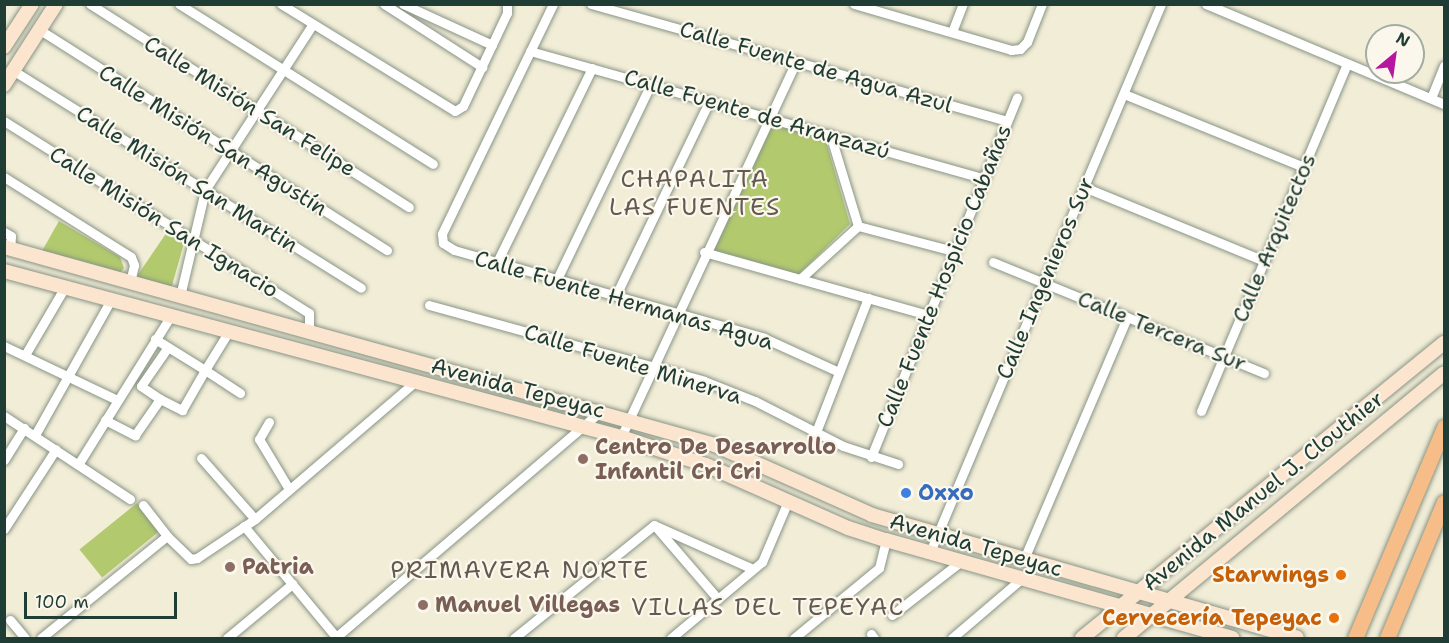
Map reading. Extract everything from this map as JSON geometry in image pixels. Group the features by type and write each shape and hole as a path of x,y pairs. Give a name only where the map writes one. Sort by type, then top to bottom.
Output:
{"main road":[{"path":"1355,639 1444,428"},
{"path":"1387,639 1444,502"}],"street":[{"path":"4,47 32,4"},
{"path":"4,85 56,4"},
{"name":"Calle Misión San Felipe","path":"90,4 409,207"},
{"path":"179,4 433,164"},
{"path":"281,4 454,111 463,106 492,45 507,4"},
{"path":"384,4 482,67"},
{"path":"403,4 492,45"},
{"path":"530,51 553,4"},
{"name":"Calle Fuente de Agua Azul","path":"591,4 1005,120"},
{"path":"952,32 963,4"},
{"path":"859,5 874,7 1011,50 1020,49 1027,42 1042,4"},
{"name":"Calle Ingenieros Sur","path":"930,552 1161,4"},
{"path":"1206,4 1444,104"},
{"path":"180,296 205,190 313,24"},
{"name":"Calle Misión San Agustín","path":"40,30 387,250"},
{"name":"Calle Fuente de Aranzazú","path":"530,51 982,178"},
{"name":"Calle Fuente Hermanas Agua","path":"530,51 442,234 443,243 497,262 764,338 839,372"},
{"path":"621,437 704,252 796,62"},
{"name":"Calle Arquitectos","path":"1201,411 1347,64"},
{"path":"1431,98 1444,65"},
{"path":"497,262 592,68"},
{"name":"Calle Misión San Martin","path":"14,70 361,288"},
{"path":"557,279 651,84"},
{"path":"1124,94 1304,167"},
{"name":"Calle Fuente Hospicio Cabañas","path":"871,457 1005,120 1017,97"},
{"path":"616,295 710,100"},
{"name":"Calle Misión San Ignacio","path":"4,121 309,313 309,331"},
{"path":"830,134 858,226"},
{"path":"4,177 131,257 134,265 130,282"},
{"path":"1084,187 1264,261"},
{"path":"858,226 953,251"},
{"path":"801,279 858,226"},
{"path":"4,232 11,237 7,248"},
{"name":"Avenida Tepeyac","path":"7,248 601,411 715,445 837,502 936,534 1297,639"},
{"path":"704,252 928,315"},
{"name":"Calle Tercera Sur","path":"993,262 1264,373"},
{"path":"25,355 85,269"},
{"name":"Avenida Tepeyac","path":"5,273 71,287 621,437 706,465 886,540 1232,639"},
{"path":"35,435 112,298"},
{"path":"816,432 868,298"},
{"name":"Calle Fuente Minerva","path":"429,305 653,367 755,401 871,457 898,464"},
{"path":"79,463 171,315"},
{"path":"250,337 256,316"},
{"path":"1024,559 1127,317"},
{"path":"130,379 160,399 182,410 229,331"},
{"path":"155,339 240,393"},
{"name":"Avenida Manuel J. Clouthier","path":"1082,639 1444,343"},
{"path":"4,346 117,400"},
{"path":"141,386 168,347"},
{"name":"Avenida Manuel J. Clouthier","path":"1124,639 1444,373"},
{"path":"143,505 167,536 193,560 255,519 415,382"},
{"path":"105,420 135,435 160,399"},
{"path":"244,526 336,638 601,411"},
{"path":"4,416 79,463 130,499"},
{"path":"268,422 259,439 289,489"},
{"path":"4,460 24,428"},
{"path":"4,529 56,449"},
{"path":"201,458 255,519"},
{"path":"671,639 762,562 788,501"},
{"path":"654,525 753,569"},
{"path":"654,525 718,599"},
{"path":"514,639 654,525"},
{"path":"40,639 167,536"},
{"path":"794,639 879,568 886,540"},
{"path":"892,615 960,562"},
{"path":"952,639 1021,579"},
{"path":"227,639 292,584"},
{"path":"10,620 25,639"}],"green space":[{"path":"772,124 825,138 850,224 798,275 710,251"},
{"path":"59,221 120,257 124,268 120,273 42,251"},
{"path":"167,232 184,243 171,289 135,279"},
{"path":"137,503 160,531 102,578 79,550"}],"place":[{"name":"Centro De Desarrollo Infantil Cri Cri","path":"583,459"},
{"name":"Oxxo","path":"906,493"},
{"name":"Patria","path":"230,567"},
{"name":"Starwings","path":"1341,575"},
{"name":"Manuel Villegas","path":"423,605"},
{"name":"Cervecería Tepeyac","path":"1334,618"}],"district":[{"name":"CHAPALITA LAS FUENTES","path":"695,194"},
{"name":"PRIMAVERA NORTE","path":"520,571"},
{"name":"VILLAS DEL TEPEYAC","path":"768,608"}]}
